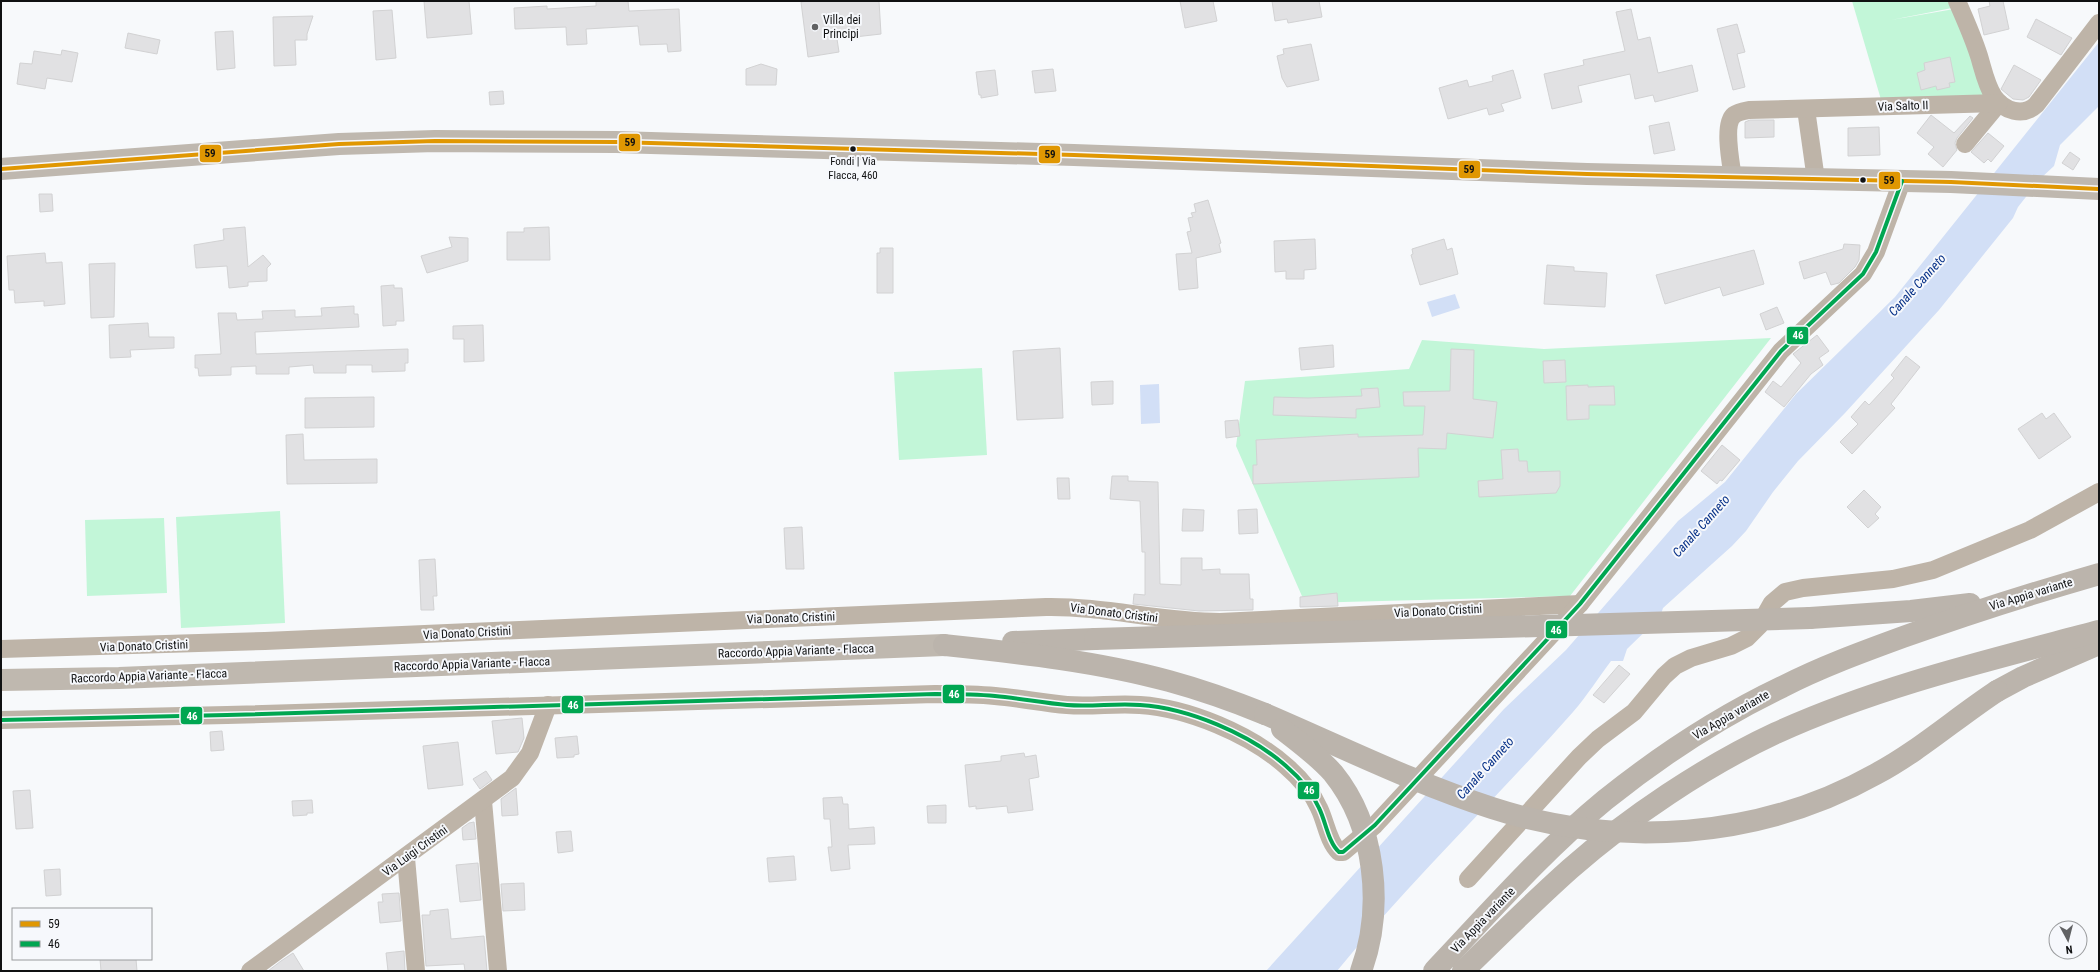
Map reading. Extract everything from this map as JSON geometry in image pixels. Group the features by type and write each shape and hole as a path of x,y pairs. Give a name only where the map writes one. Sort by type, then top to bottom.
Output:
{"highway":[{"name":"Via Appia variante","path":"1434,971 1540,861 1586,816 1630,781 1690,738 1761,697 1824,667 1906,636 2021,596 2099,574"},
{"path":"944,645 1095,639 1810,618 1911,611 2021,596"},
{"name":"Via Appia variante","path":"1463,971 1546,890 1598,845 1685,784 1732,755 1813,717 1885,690 1936,674 2099,631"},
{"path":"944,645 1025,654 1097,665 1190,687 1265,714 1433,787 1497,810 1536,820 1586,829 1630,833 1660,833 1707,829 1759,819 1841,792 1877,774 1906,756 1997,691 2024,677 2099,644"},
{"path":"1265,714 1332,773 1348,797 1361,823 1371,868 1374,897 1371,936 1361,971"}],"main road":[{"path":"1,169 312,146 468,141 767,145 1733,178 1951,182 2099,189"},
{"name":"Raccordo Appia Variante - Flacca","path":"1,680 119,678 944,645"}],"street":[{"path":"1957,1 1989,87 1999,103 2017,112 2026,112 2033,108 2099,23"},
{"path":"1965,144 1999,103"},
{"name":"Via Salto II","path":"1733,178 1728,130 1730,120 1734,115 1749,110 1999,103"},
{"path":"1806,109 1816,180"},
{"path":"1,720 242,715 950,694 994,696 1069,705 1128,704 1151,706 1179,712 1222,727 1251,741 1278,759 1298,777 1310,792 1321,812 1333,844 1339,852 1343,852 1375,826 1580,604 1781,351 1863,274 1876,252 1902,181"},
{"path":"1468,879 1579,757 1598,739 1634,712 1669,672 1691,658 1731,646 1748,638 1759,626 1772,603 1785,592 1810,587 1893,579 1933,570 2030,530 2099,492"},
{"name":"Via Donato Cristini","path":"1,650 265,642 1046,607 1085,608 1183,621 1220,622 1580,604"},
{"name":"Via Luigi Cristini","path":"250,971 406,858 512,778 524,764 533,748 548,705"},
{"path":"483,801 498,971"},
{"path":"406,858 416,971"}],"green space":[{"path":"1852,1 1948,1 1952,8 1891,20 1954,9 1989,97 1882,103"},
{"path":"1771,338 1570,596 1305,603 1236,446 1245,381 1409,369 1422,340 1544,349"},
{"path":"982,368 987,455 899,460 894,372"},
{"path":"280,511 285,623 181,628 176,517"},
{"path":"164,518 167,593 87,596 85,520"}],"water":[{"name":"Canale Canneto","path":"2099,42 2099,106 2060,145 2054,166 2041,178 2018,207 2013,218 1939,310 1845,413 1798,461 1773,492 1746,531 1732,546 1663,608 1660,617 1627,649 1623,661 1611,661 1573,712 1394,904 1337,971 1266,971 1504,709 1566,650 1678,521 1725,482 1796,394 1895,297"},
{"path":"1455,294 1460,308 1432,317 1427,302"},
{"path":"1159,384 1160,423 1141,424 1140,385"}],"building":[{"path":"424,1 469,1 472,34 427,38"},
{"path":"596,1 628,1 629,11 679,9 681,51 668,52 667,44 640,45 638,26 586,29 587,44 567,45 566,27 515,29 514,8 547,6 547,9 596,6"},
{"path":"879,1 881,34 837,39 839,52 808,57 801,2"},
{"path":"1180,1 1213,1 1217,21 1185,28"},
{"path":"1272,1 1319,1 1322,17 1288,23 1287,19 1275,21"},
{"path":"1989,1 2003,1 2009,29 1984,35 1978,9 1990,6"},
{"path":"1631,9 1638,40 1650,37 1658,73 1692,65 1698,91 1655,102 1653,95 1635,99 1630,74 1578,86 1582,102 1552,109 1544,74 1584,65 1583,60 1625,51 1616,12"},
{"path":"392,10 396,58 376,60 373,11"},
{"path":"313,16 307,34 307,40 295,40 296,65 274,66 273,17"},
{"path":"2036,19 2072,38 2061,55 2027,37"},
{"path":"1737,24 1745,52 1737,54 1745,87 1733,90 1717,29"},
{"path":"233,31 235,68 217,70 215,32"},
{"path":"128,33 160,40 157,54 125,48"},
{"path":"1311,44 1319,80 1287,87 1282,78 1277,56 1284,54 1283,49"},
{"path":"62,50 78,53 72,82 47,78 45,89 17,84 20,63 32,64 34,51 61,55"},
{"path":"1950,57 1955,82 1949,83 1950,87 1937,90 1936,86 1921,90 1917,73 1925,70 1924,63"},
{"path":"761,64 777,69 776,85 746,85 746,69"},
{"path":"2014,65 2041,80 2029,97 2023,100 2013,99 2001,89"},
{"path":"1053,69 1056,91 1035,93 1032,71"},
{"path":"995,70 998,95 981,98 981,95 979,95 976,72"},
{"path":"1513,70 1521,98 1501,104 1504,111 1489,115 1487,108 1448,119 1439,88 1467,80 1469,87 1493,81 1492,76"},
{"path":"503,91 504,104 490,105 489,92"},
{"path":"1931,115 1954,133 1970,116 1973,118 1957,138 1955,143 1957,150 1943,167 1928,154 1934,147 1917,133"},
{"path":"1750,120 1774,120 1774,137 1745,138 1745,122"},
{"path":"1669,122 1675,150 1654,154 1649,126"},
{"path":"1879,127 1880,155 1848,156 1848,128"},
{"path":"1988,133 2004,146 1991,162 1988,159 1984,163 1971,152"},
{"path":"2070,152 2080,159 2073,170 2062,163"},
{"path":"39,194 52,194 53,211 40,212"},
{"path":"1208,200 1221,243 1219,244 1221,252 1196,258 1198,288 1179,290 1176,254 1192,253 1187,232 1191,231 1188,218 1193,217 1191,213 1196,212 1194,204"},
{"path":"245,227 248,267 263,255 271,264 267,268 267,281 248,282 248,286 229,288 227,266 196,268 194,245 224,240 223,229"},
{"path":"549,227 550,260 507,260 507,232 524,232 524,228"},
{"path":"449,237 468,238 468,261 427,273 421,256 452,247"},
{"path":"1315,239 1316,269 1304,270 1304,279 1286,279 1286,271 1275,272 1274,241"},
{"path":"1444,239 1447,250 1452,248 1458,274 1420,285 1411,255 1413,254 1412,249"},
{"path":"1844,244 1860,245 1859,260 1855,267 1839,283 1831,285 1826,272 1804,279 1799,262 1843,249"},
{"path":"880,248 893,248 893,293 877,293 877,253 880,253"},
{"path":"1754,250 1764,284 1723,296 1720,287 1665,304 1656,275"},
{"path":"45,253 46,263 62,262 65,304 44,306 44,301 15,303 14,290 9,290 7,256"},
{"path":"115,263 114,317 91,318 89,264"},
{"path":"1547,265 1574,267 1574,271 1607,273 1605,307 1544,304"},
{"path":"394,285 394,288 402,288 404,321 396,321 396,325 383,326 381,286"},
{"path":"354,306 354,314 358,314 359,327 255,332 256,354 408,349 408,363 405,363 405,371 372,372 372,365 346,365 346,373 314,373 313,365 289,367 289,374 256,374 256,366 231,367 231,375 199,376 198,368 195,368 195,355 221,354 218,313 236,313 237,320 263,319 262,311 295,310 295,317 322,316 321,308"},
{"path":"1777,307 1784,323 1766,330 1760,314"},
{"path":"148,323 149,337 174,337 174,348 130,350 131,357 110,358 109,325"},
{"path":"483,325 484,361 464,362 464,339 453,339 453,326"},
{"path":"1817,335 1829,351 1819,358 1823,365 1811,374 1784,407 1765,392 1773,381 1781,387 1801,363 1793,354"},
{"path":"1333,345 1334,367 1301,370 1299,348"},
{"path":"1060,348 1063,418 1017,420 1013,351"},
{"path":"1451,349 1474,350 1473,399 1497,402 1493,438 1447,433 1446,449 1418,448 1419,477 1253,484 1253,465 1257,465 1256,440 1358,434 1358,437 1423,435 1425,406 1404,406 1403,392 1450,391"},
{"path":"1906,356 1920,367 1891,404 1895,408 1852,454 1840,442 1858,424 1851,417 1865,401 1869,405 1894,378 1891,375"},
{"path":"1565,360 1566,382 1544,383 1543,361"},
{"path":"1113,381 1113,404 1092,405 1091,382"},
{"path":"1588,385 1588,387 1614,386 1615,405 1589,405 1589,419 1567,420 1566,386"},
{"path":"1378,388 1380,407 1356,409 1356,418 1273,415 1274,397 1308,398 1362,396 1361,389"},
{"path":"374,397 374,427 305,428 305,398"},
{"path":"2042,413 2046,419 2054,413 2071,437 2039,459 2018,429"},
{"path":"1238,420 1240,436 1226,438 1225,421"},
{"path":"303,434 304,460 377,459 377,483 287,484 286,435"},
{"path":"1722,445 1740,460 1722,481 1720,480 1717,484 1701,471"},
{"path":"1518,449 1519,461 1527,461 1528,472 1560,471 1560,486 1556,493 1479,497 1478,481 1503,479 1501,450"},
{"path":"1112,476 1128,476 1128,481 1158,482 1160,584 1181,585 1181,558 1202,558 1202,570 1220,569 1220,574 1249,574 1250,599 1253,599 1253,610 1199,611 1133,604 1134,594 1145,595 1145,552 1142,552 1140,501 1110,499"},
{"path":"1057,478 1069,478 1070,499 1058,499"},
{"path":"1864,490 1881,507 1875,514 1879,518 1868,528 1847,507"},
{"path":"1183,509 1204,510 1203,531 1182,531"},
{"path":"1257,509 1258,533 1239,534 1238,510"},
{"path":"802,527 804,569 786,569 784,528"},
{"path":"435,559 437,596 433,596 434,610 421,610 419,560"},
{"path":"1337,593 1338,606 1300,607 1300,597"},
{"path":"1619,665 1630,674 1604,703 1593,695"},
{"path":"522,718 524,738 518,752 496,754 492,721"},
{"path":"222,731 224,750 211,751 210,732"},
{"path":"577,736 579,754 574,755 574,757 557,758 555,738"},
{"path":"458,742 463,785 428,789 423,746"},
{"path":"1024,753 1025,757 1036,755 1039,777 1029,779 1033,810 1008,813 1007,806 976,809 976,806 969,807 965,765 1001,761 1001,756"},
{"path":"486,771 492,780 480,789 473,779"},
{"path":"516,788 518,815 502,816 501,799"},
{"path":"30,790 33,828 16,829 13,791"},
{"path":"842,797 843,804 848,804 849,829 874,827 875,844 848,845 850,869 831,871 828,847 832,847 830,819 824,819 823,798"},
{"path":"312,800 313,813 293,816 292,801"},
{"path":"946,805 946,823 928,823 927,806"},
{"path":"474,822 476,839 463,840 462,828 469,823"},
{"path":"571,831 573,851 558,853 556,832"},
{"path":"794,856 796,880 769,882 767,858"},
{"path":"478,863 481,900 460,902 456,865"},
{"path":"60,869 61,895 46,896 44,870"},
{"path":"524,883 525,910 503,911 501,884"},
{"path":"399,893 401,921 380,923 378,902 383,902 382,894"},
{"path":"448,909 451,939 484,936 487,971 465,971 464,964 426,966 422,915 430,915 430,911"},
{"path":"404,951 405,971 388,971 386,953"},
{"path":"293,953 304,971 268,971 281,961"},
{"path":"100,960 136,960 137,971 101,971"}],"transit line":[{"name":"59","path":"1,169 339,144 435,141 616,142 1074,155 1587,174 1951,182 2099,189"},
{"name":"46","path":"1,720 227,715 935,694 988,695 1067,705 1140,705 1159,707 1198,717 1237,733 1271,754 1301,780 1319,808 1332,843 1339,852 1343,852 1375,825 1580,604 1781,351 1863,274 1876,252 1902,181"}],"place":[{"name":"Villa dei Principi","path":"815,27"},
{"name":"Fondi | Via Flacca, 460","path":"853,149"}]}
